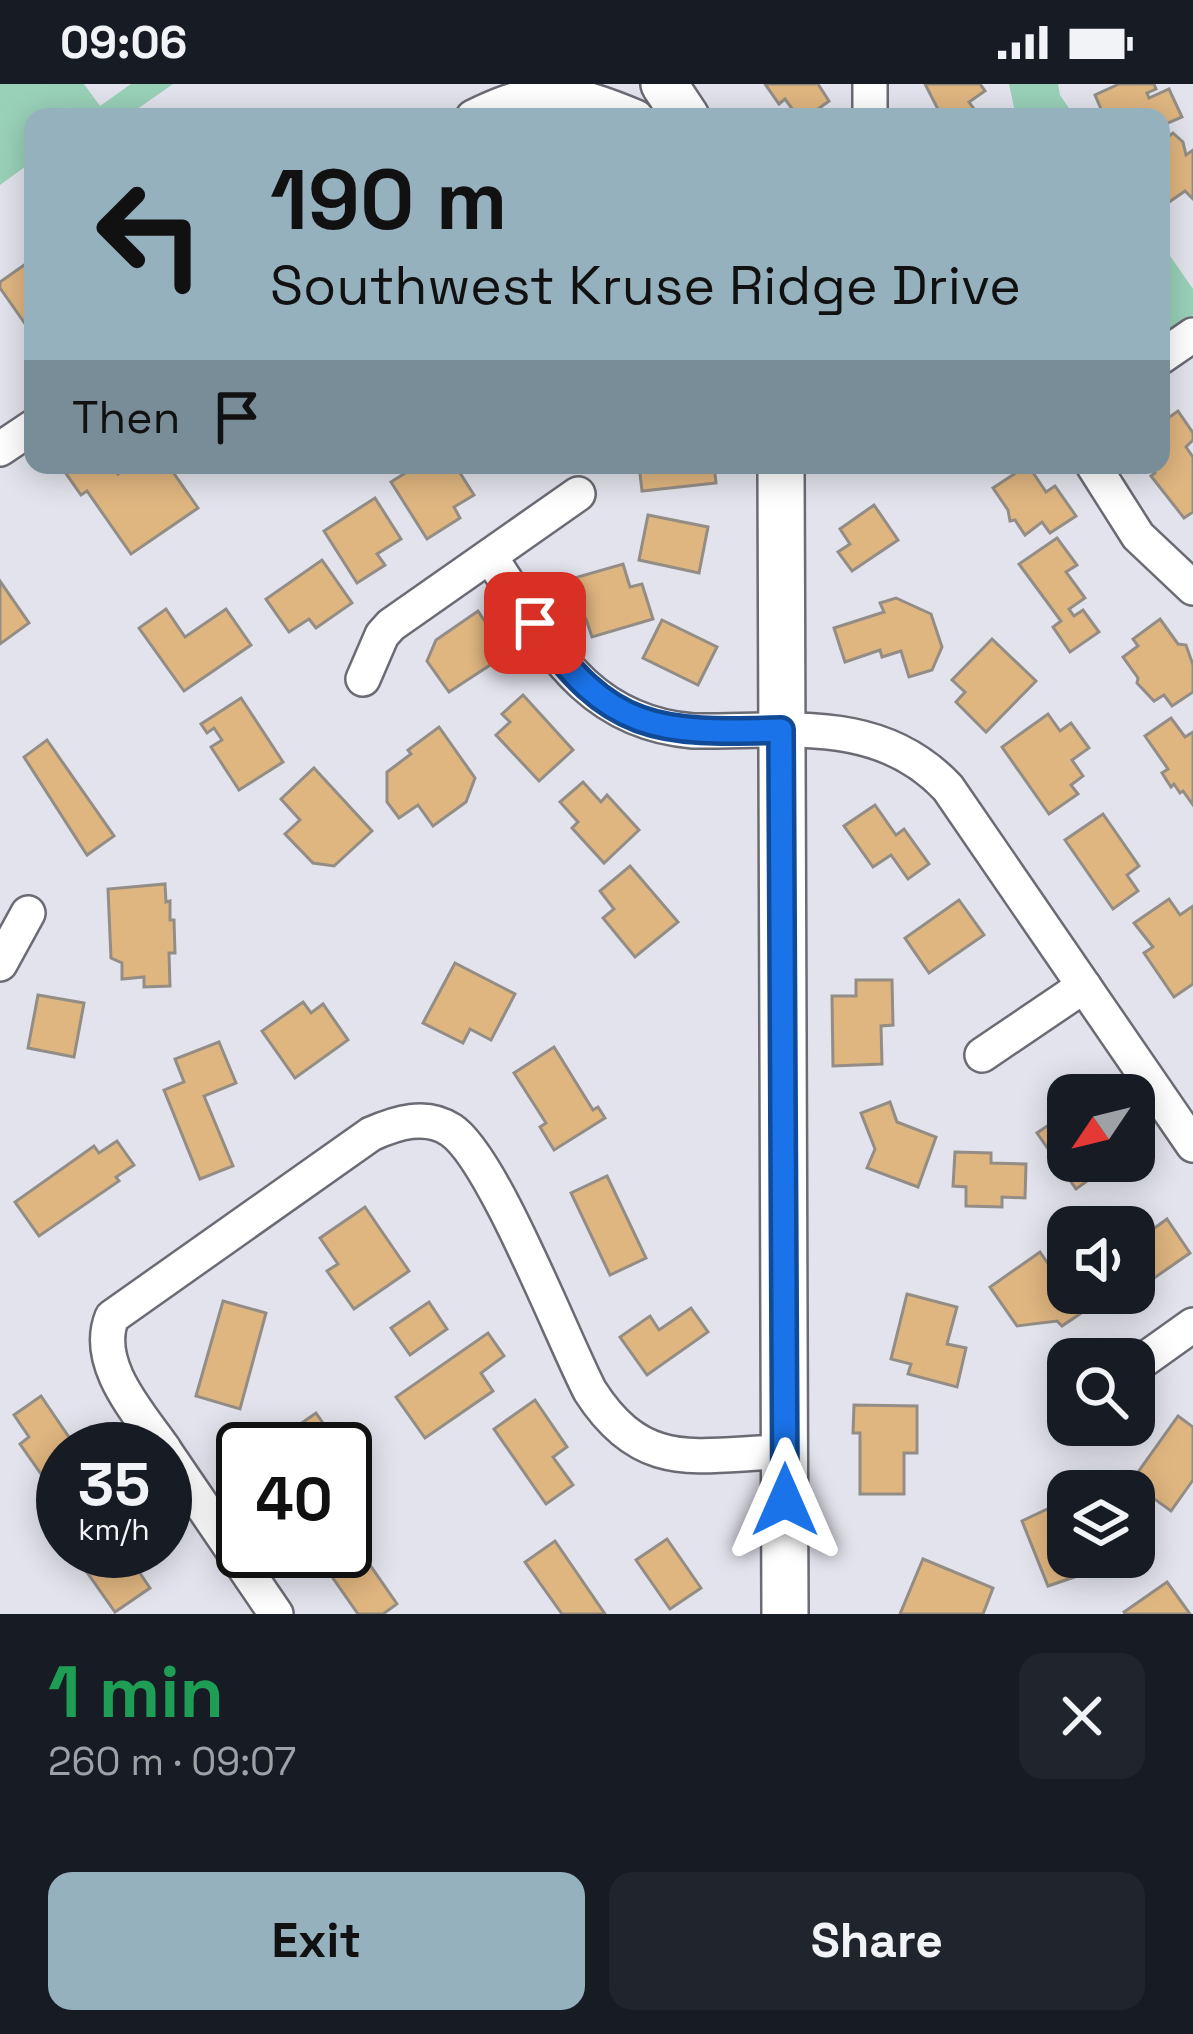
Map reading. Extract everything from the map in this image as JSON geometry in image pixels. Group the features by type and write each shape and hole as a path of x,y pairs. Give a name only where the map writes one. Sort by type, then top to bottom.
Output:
{"street":[{"path":"489,108 516,93 560,88 612,108"},
{"path":"781,474 785,1614"},
{"path":"1099,474 1138,536 1193,588"},
{"path":"363,679 391,625 578,494"},
{"path":"491,557 557,656 610,706 668,729 855,735 900,749 933,772 1193,1145"},
{"path":"0,964 28,913"},
{"path":"982,1055 1084,986"},
{"path":"146,1422 117,1377 109,1355 107,1328 122,1307 371,1134 413,1120 449,1128 481,1165 590,1391 614,1425 654,1451 785,1452"},
{"path":"1155,1352 1193,1325"},
{"path":"192,1491 276,1614"}],"green space":[{"path":"0,84 84,84 100,106 131,84 173,84 139,108 24,108 24,168 0,185"},
{"path":"1009,84 1058,84 1069,108 1014,108"},
{"path":"1170,256 1193,289 1193,315 1170,332"}],"building":[{"path":"765,84 818,84 829,101 819,108 792,108 785,99 779,104"},
{"path":"925,84 980,84 985,91 969,102 973,108 937,108"},
{"path":"1119,84 1154,84 1149,98 1169,89 1182,117 1170,122 1170,108 1101,108 1095,95"},
{"path":"1170,135 1183,142 1186,155 1193,150 1193,199 1185,191 1170,202"},
{"path":"24,265 24,322 0,288 0,282"},
{"path":"1178,411 1193,433 1186,447 1193,457 1193,512 1184,518 1151,476 1170,474 1170,417"},
{"path":"66,474 174,474 198,508 131,554 87,491 81,495"},
{"path":"404,474 461,474 474,495 454,507 460,518 427,539 391,482"},
{"path":"640,474 715,474 716,483 642,491"},
{"path":"1014,474 1034,474 1046,492 1055,486 1076,516 1050,533 1042,522 1025,535 1015,520 1010,521 993,488"},
{"path":"375,498 401,539 377,554 385,565 357,583 324,531"},
{"path":"874,505 898,540 852,571 838,552 850,544 840,529"},
{"path":"648,515 708,527 699,573 639,560"},
{"path":"1057,538 1077,565 1066,572 1085,598 1069,609 1074,616 1083,610 1099,632 1070,652 1053,627 1061,621 1019,564"},
{"path":"322,560 352,603 316,628 309,619 289,632 266,599"},
{"path":"623,564 630,587 642,584 653,619 592,637 586,619 576,622 564,581"},
{"path":"0,581 29,623 0,644"},
{"path":"896,598 931,614 942,647 932,670 909,677 901,651 882,657 880,650 845,662 834,628 884,612 880,603"},
{"path":"166,609 185,637 226,609 251,645 184,691 139,628"},
{"path":"478,611 507,654 449,692 427,661 436,640"},
{"path":"1160,619 1178,644 1186,645 1193,665 1193,692 1172,706 1164,695 1154,701 1123,657 1138,646 1133,639"},
{"path":"662,620 717,647 698,685 643,658"},
{"path":"992,639 1036,681 986,732 956,702 965,692 952,680"},
{"path":"523,695 573,750 539,781 496,735 510,722 502,714"},
{"path":"241,698 283,762 239,790 211,747 222,740 214,728 207,733 201,724"},
{"path":"1048,714 1060,731 1071,723 1089,748 1072,760 1083,776 1071,785 1078,794 1049,814 1002,747"},
{"path":"1171,718 1185,737 1193,732 1193,805 1183,791 1174,784 1171,787 1162,773 1168,769 1145,736"},
{"path":"439,727 475,778 466,802 433,826 418,805 399,818 387,802 387,772"},
{"path":"47,740 114,836 87,855 24,757"},
{"path":"314,768 372,831 334,866 313,863 285,834 300,820 281,799"},
{"path":"583,782 601,802 607,795 639,830 604,863 572,828 578,822 560,802"},
{"path":"875,805 896,835 904,829 929,864 908,879 891,855 873,867 844,826"},
{"path":"1103,814 1139,866 1127,875 1138,891 1113,909 1065,840"},
{"path":"630,866 678,922 635,957 603,918 614,909 600,891"},
{"path":"165,884 170,920 174,920 170,986 144,987 144,977 122,979 122,963 111,958 108,889"},
{"path":"1169,899 1180,915 1193,906 1193,984 1174,997 1144,953 1153,947 1134,923"},
{"path":"959,900 984,935 929,973 905,938"},
{"path":"455,963 515,994 491,1040 470,1029 463,1043 423,1023"},
{"path":"856,980 892,980 893,1025 881,1026 882,1064 833,1066 832,996 856,996"},
{"path":"38,995 84,1003 74,1057 28,1048"},
{"path":"303,1002 311,1013 323,1004 348,1040 295,1078 262,1031"},
{"path":"219,1042 236,1083 204,1096 233,1166 200,1179 164,1090 184,1082 175,1059"},
{"path":"554,1047 593,1110 598,1107 605,1118 554,1150 540,1127 546,1123 514,1073"},
{"path":"890,1102 897,1122 936,1137 918,1187 867,1168 875,1149 861,1113"},
{"path":"1047,1126 1047,1147 1037,1133"},
{"path":"117,1141 134,1165 116,1177 119,1181 39,1236 15,1202 94,1146 99,1153"},
{"path":"955,1152 991,1153 991,1163 1026,1164 1025,1198 1002,1197 1002,1207 966,1206 966,1187 953,1186"},
{"path":"607,1176 646,1258 610,1275 571,1193"},
{"path":"365,1207 409,1271 354,1309 327,1271 338,1264 320,1238"},
{"path":"1167,1219 1190,1253 1155,1277 1155,1228"},
{"path":"1040,1252 1047,1262 1047,1314 1080,1314 1062,1326 1057,1321 1017,1326 990,1287"},
{"path":"907,1294 957,1307 947,1344 966,1348 957,1387 908,1374 911,1364 891,1359"},
{"path":"223,1301 266,1313 240,1409 196,1396"},
{"path":"429,1302 447,1329 410,1355 391,1328"},
{"path":"691,1308 708,1332 647,1375 620,1337 650,1316 659,1330"},
{"path":"488,1333 504,1356 481,1373 493,1391 425,1438 396,1397"},
{"path":"41,1396 59,1422 36,1422 36,1467 20,1444 29,1437 14,1415"},
{"path":"535,1400 567,1447 553,1457 573,1485 546,1504 494,1429"},
{"path":"854,1405 917,1406 917,1453 904,1453 904,1494 860,1494 860,1433 853,1433"},
{"path":"1178,1416 1193,1427 1193,1480 1171,1511 1155,1499 1155,1470 1140,1470"},
{"path":"1047,1509 1047,1578 1072,1578 1048,1586 1022,1521"},
{"path":"667,1539 701,1588 670,1609 636,1560"},
{"path":"555,1541 605,1614 562,1614 525,1562"},
{"path":"923,1559 993,1588 983,1614 900,1614"},
{"path":"372,1568 397,1604 383,1614 358,1614 333,1578 372,1578"},
{"path":"91,1578 143,1578 150,1588 115,1612"},
{"path":"1167,1582 1190,1614 1125,1614 1124,1612"}],"route":[{"path":"535,623 591,693 629,716 668,729 781,730 785,1500"}]}
